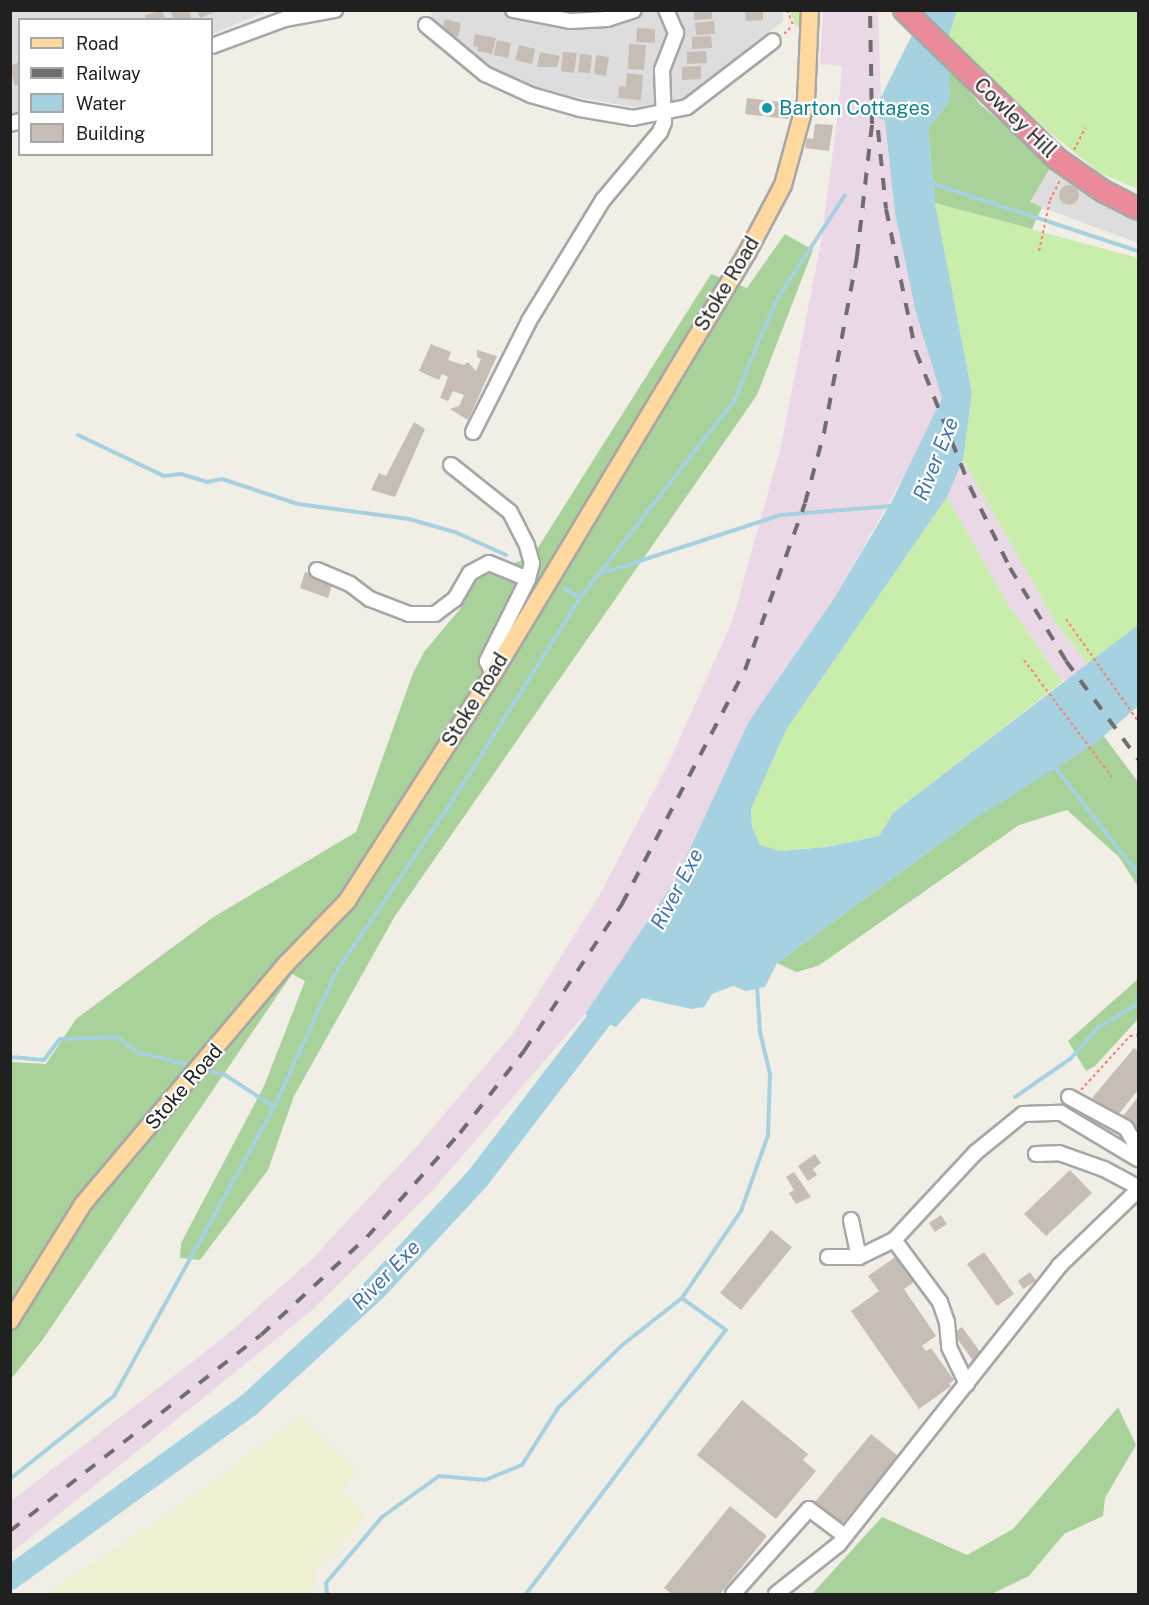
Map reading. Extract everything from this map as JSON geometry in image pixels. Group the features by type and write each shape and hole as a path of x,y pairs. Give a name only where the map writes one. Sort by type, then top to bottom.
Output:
{"highway":[{"name":"Cowley Hill","path":"908,14 1068,167 1138,209"}],"main road":[{"name":"Stoke Road","path":"10,1322 83,1204 286,964 347,901 493,674 747,253 783,185 806,100 810,10"}],"street":[{"path":"213,46 285,19 335,10"},
{"path":"513,10 555,20 634,10"},
{"path":"473,432 529,321 603,200 660,132 664,114 662,70 676,33 666,10"},
{"path":"426,25 485,74 531,95 580,109 633,118 664,114 687,107 773,41"},
{"path":"451,465 510,512 527,546 532,563 528,579 487,661 493,674"},
{"path":"317,570 350,584 370,599 410,614 435,614 455,598 470,573 489,563 528,579"},
{"path":"1069,1097 1126,1128 1138,1149"},
{"path":"828,1257 859,1257 894,1240 975,1153 1023,1114 1061,1113 1138,1158"},
{"path":"776,1594 845,1536 1059,1266 1138,1190 1104,1169 1059,1153 1036,1154"},
{"path":"851,1220 859,1257"},
{"path":"894,1240 940,1302 947,1322 949,1347 967,1384"},
{"path":"733,1594 809,1509 845,1536"}],"path":[{"path":"1039,251 1046,217 1085,128"},
{"path":"1066,619 1138,721"},
{"path":"1024,660 1046,686 1112,777"},
{"path":"1069,1097 1077,1095 1130,1036 1138,1035"}],"shaded area":[{"path":"783,10 783,22 754,42 684,103 644,109 536,90 485,69 434,30 431,11"},
{"path":"11,11 268,11 213,34 213,18 18,18 18,111 11,114"},
{"path":"823,11 878,11 881,98 872,115 885,121 895,213 916,313 942,398 924,441 833,600 749,721 676,879 585,1014 432,1191 311,1311 11,1553 11,1501 222,1339 311,1260 418,1145 514,1032 599,896 669,762 732,622 781,446 821,242 838,113 842,66 820,64"},
{"path":"1052,165 1138,216 1138,243 1030,203"},
{"path":"963,460 1057,625 1089,665 1062,682 1004,598 947,497"}],"green space":[{"path":"790,11 802,11 801,27 796,26"},
{"path":"957,11 1138,11 1138,189 1100,173 1041,125 948,38"},
{"path":"948,67 981,105 1052,165 1030,202 1042,207 1032,229 935,203 928,128 950,101"},
{"path":"935,203 1138,258 1138,625 1089,665 1057,625 963,460 972,393"},
{"path":"785,234 813,250 757,395 395,916 294,1096 268,1170 200,1260 180,1258 181,1243 264,1086 305,981 292,974 41,1342 11,1379 11,1062 46,1064 76,1019 212,918 356,832 413,673 424,652 460,609 478,575 532,557 711,274 747,288"},
{"path":"947,497 1004,598 1062,682 894,812 879,836 827,847 780,851 760,845 752,827 751,809 786,730"},
{"path":"1103,735 1138,782 1138,901 1137,885 1119,857 1067,810 1019,825 818,966 796,972 777,963 968,823"},
{"path":"1138,979 1138,1019 1095,1066 1086,1071 1068,1041"},
{"path":"1118,1407 1136,1445 1105,1498 1103,1516 1064,1534 1029,1576 992,1594 812,1594 882,1517 967,1555 1013,1529"},
{"path":"300,1416 357,1470 343,1491 366,1515 317,1570 312,1594 45,1594 160,1520"}],"water":[{"path":"924,11 957,11 948,38 950,101 928,128 935,203 972,393 963,460 947,497 786,730 751,809 752,827 760,845 780,851 827,847 879,836 894,812 1138,625 1138,706 1096,743 968,823 777,963 765,987 746,991 733,986 712,994 704,1007 691,1009 642,998 616,1027 585,1014 676,879 749,721 833,600 892,501 942,398 916,313 895,213 885,121 872,115"}],"building":[{"path":"162,10 165,18 146,18 145,15"},
{"path":"170,10 189,10 191,18 173,18"},
{"path":"197,10 214,10 215,12 200,18"},
{"path":"694,10 712,10 712,19 694,20"},
{"path":"745,10 763,10 763,20 746,21"},
{"path":"445,19 461,23 458,37 441,33"},
{"path":"714,21 715,34 696,35 695,23"},
{"path":"637,28 655,29 655,43 636,42"},
{"path":"475,34 496,38 492,54 477,51 478,47 473,46"},
{"path":"711,36 712,48 692,49 692,37"},
{"path":"497,40 511,43 508,58 494,55"},
{"path":"629,44 646,45 644,70 628,69"},
{"path":"519,45 535,49 532,64 515,60"},
{"path":"706,51 707,63 687,64 687,52"},
{"path":"540,52 560,56 557,67 537,67"},
{"path":"563,52 577,53 574,73 561,71"},
{"path":"580,54 592,55 590,73 578,72"},
{"path":"596,55 609,57 606,76 594,74"},
{"path":"18,63 18,85 15,86 10,66"},
{"path":"701,66 701,79 682,80 682,67"},
{"path":"627,73 643,75 641,100 618,98 619,86 626,87"},
{"name":"Barton Cottages","path":"747,98 790,103 788,119 745,114"},
{"path":"815,124 833,125 829,151 805,148 807,138 813,139"},
{"path":"1069,185 1076,188 1079,195 1076,202 1069,205 1062,202 1059,195 1062,188"},
{"path":"431,344 451,352 448,360 464,365 468,362 476,371 481,359 477,357 477,350 497,356 468,420 450,409 459,406 464,395 453,391 448,401 440,398 448,377 442,374 439,380 419,371"},
{"path":"414,422 425,429 395,497 371,490 379,473 386,476"},
{"path":"305,572 333,582 328,598 300,588"},
{"path":"1134,1048 1138,1051 1138,1090 1117,1116 1092,1098"},
{"path":"1138,1097 1138,1135 1120,1120"},
{"path":"815,1154 821,1163 813,1169 817,1175 808,1181 798,1166"},
{"path":"1070,1170 1092,1193 1046,1236 1024,1214"},
{"path":"794,1172 811,1197 796,1204 789,1193 794,1190 786,1177"},
{"path":"941,1215 947,1224 935,1232 929,1223"},
{"path":"771,1230 792,1247 741,1310 720,1293"},
{"path":"984,1252 1014,1294 997,1306 967,1264"},
{"path":"897,1256 914,1282 904,1289 936,1336 922,1346 926,1351 931,1348 954,1380 949,1384 951,1386 919,1409 851,1311 879,1291 868,1276"},
{"path":"1030,1272 1036,1281 1023,1289 1018,1281"},
{"path":"962,1327 983,1356 974,1362 953,1333"},
{"path":"742,1400 808,1454 803,1460 816,1471 776,1519 697,1455"},
{"path":"871,1434 898,1456 842,1524 815,1502"},
{"path":"730,1506 767,1536 720,1594 672,1594 664,1588"}],"waterway":[{"path":"931,183 1138,251"},
{"path":"10,1479 114,1396 274,1107 336,972 451,803 580,598 734,401 776,301 845,195"},
{"path":"78,435 164,476 181,474 207,482 222,479 298,504 409,519 455,532 506,555"},
{"path":"603,573 780,515 892,506"},
{"path":"564,588 580,598"},
{"path":"1054,766 1138,874"},
{"path":"327,1594 326,1583 382,1517 439,1476 485,1480 522,1465 558,1408 621,1346 682,1298 741,1211 768,1135 770,1074 760,1032 757,986"},
{"name":"River Exe","path":"10,1578 249,1405 375,1289 478,1178 618,995"},
{"path":"1015,1097 1070,1059 1098,1028 1138,1004"},
{"path":"10,1057 44,1060 60,1039 117,1037 138,1052 193,1066"},
{"path":"203,1069 225,1075 274,1107"},
{"path":"526,1594 726,1330 682,1298"}],"railway":[{"path":"10,1531 261,1335 367,1237 460,1133 524,1051 622,904 745,670 805,503 824,433 857,256 872,124 870,10"},
{"path":"878,130 886,209 916,352 970,487 1010,568 1066,661 1138,759"}],"place":[{"name":"Barton Cottages","path":"767,108"}]}
